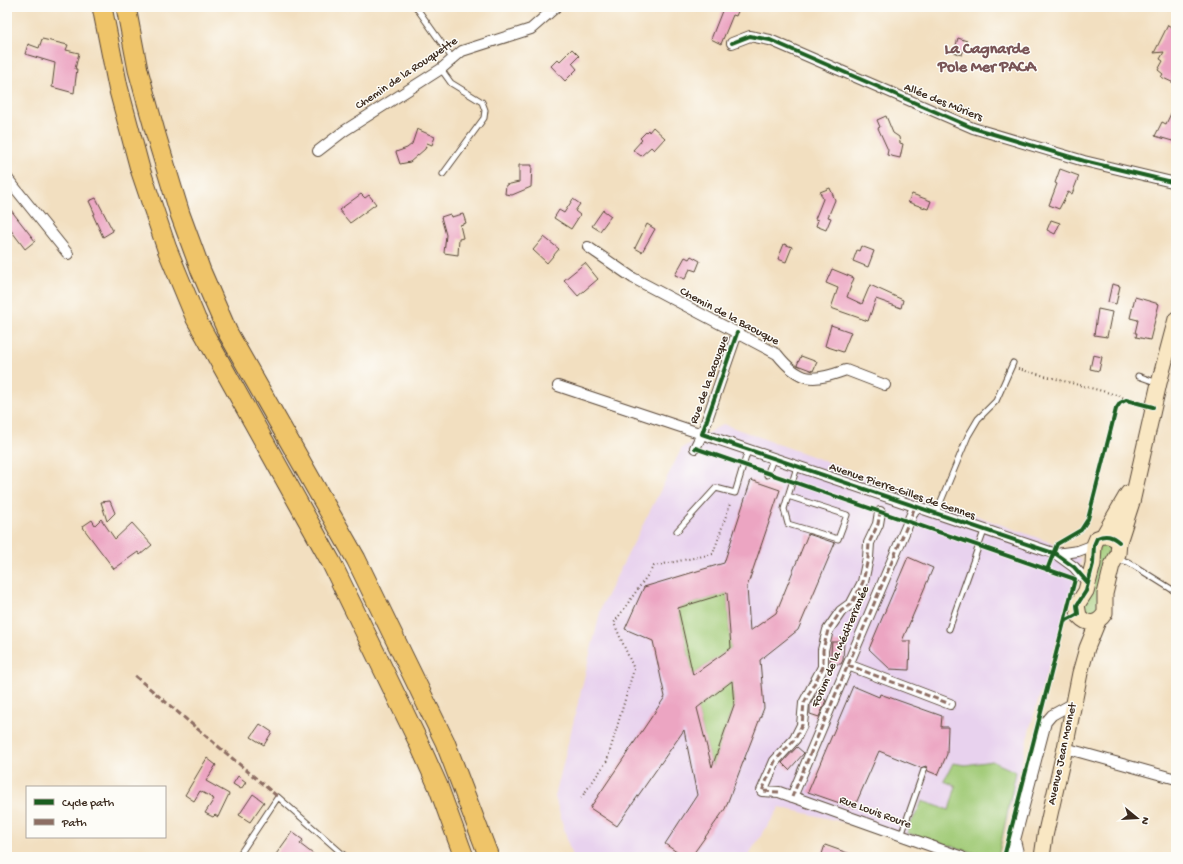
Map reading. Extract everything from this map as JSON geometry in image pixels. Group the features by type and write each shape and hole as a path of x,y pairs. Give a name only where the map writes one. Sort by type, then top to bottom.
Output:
{"highway":[{"path":"102,7 118,87 140,169 167,249 193,312 229,381 331,562 418,739 438,786 464,857"},
{"path":"126,7 138,70 156,136 180,214 201,271 228,333 356,559 445,742 489,857"}],"main road":[{"path":"1098,541 1111,536 1119,542 1132,502 1159,383 1176,319"},
{"path":"1098,541 1138,475"},
{"name":"Avenue Jean Monnet","path":"1080,673 1081,619 1077,605 1086,591 1094,564 1098,541"},
{"name":"Avenue Jean Monnet","path":"1042,857 1045,836 1080,673 1087,648 1098,621 1105,613 1105,594 1116,558 1119,542"},
{"path":"1081,619 1089,623 1098,621"},
{"name":"Avenue Jean Monnet","path":"1038,857 1045,836"}],"street":[{"name":"Chemin de la Rouquette","path":"318,151 344,131 441,69 462,51 531,29 556,7"},
{"name":"Allée des Mûriers","path":"732,43 750,36 770,40 973,128 1084,161 1176,183"},
{"path":"7,178 68,254"},
{"name":"Chemin de la Baouque","path":"588,247 633,278 777,354 788,369 806,378 823,378 846,370 885,385"},
{"name":"Rue de la Baouque","path":"702,434 737,333"},
{"name":"Avenue Pierre-Gilles de Gennes","path":"558,386 984,531 1056,554 1074,567 1088,583"},
{"path":"695,448 702,434"},
{"name":"Forum de la Méditerranée","path":"792,797 915,507"},
{"name":"Forum de la Méditerranée","path":"779,792 762,791 775,761 795,739 802,725 804,703 822,667 823,650 828,630 841,611 852,603 863,582 868,558 869,543 878,524 880,512"},
{"name":"Avenue Pierre-Gilles de Gennes","path":"1056,554 1078,551 1098,541"},
{"path":"848,665 950,704"},
{"path":"1009,857 1015,840 1046,722 1052,715 1074,703"},
{"path":"1065,748 1176,779"},
{"name":"Rue Louis Roure","path":"779,792 947,854 962,857"},
{"path":"1015,840 1019,857"}],"lane":[{"path":"416,7 452,58"},
{"path":"441,69 451,83 482,102 485,110 484,118 443,174"},
{"path":"936,514 968,436 978,419 996,401 1012,365"},
{"path":"1138,376 1159,383"},
{"path":"677,530 716,488 735,493 748,450"},
{"path":"767,475 773,459"},
{"path":"788,496 847,515 838,539 788,524 784,509 788,496 797,467"},
{"path":"949,629 984,531"},
{"path":"1116,558 1128,562 1176,592"},
{"path":"901,836 924,770"},
{"path":"238,857 278,797 346,857"}],"path":[{"path":"1012,365 1120,396 1126,400"},
{"path":"581,798 607,761 634,669 614,623 654,566 713,554 730,504"}],"shaded area":[{"path":"723,424 1049,542 1082,559 1031,724 998,857 988,857 780,807 747,857 572,857 555,797 602,605 682,448"}],"green space":[{"path":"1104,542 1112,545 1114,553 1099,607 1094,614 1085,611 1083,604 1098,549"},
{"path":"727,593 731,648 693,675 678,608"},
{"path":"732,681 734,705 712,767 697,708"},
{"path":"992,761 1016,772 998,857 989,857 907,833 922,801 949,810 956,786 944,781 953,763 965,765"}],"building":[{"path":"713,7 740,7 736,16 733,15 721,44 711,39 722,11"},
{"path":"1168,25 1176,30 1176,84 1161,77 1163,74 1158,70 1163,61 1160,59 1164,52 1154,53"},
{"path":"958,38 967,41 962,55 954,52"},
{"path":"42,39 68,45 66,50 79,53 75,69 77,69 74,93 52,87 55,63 25,54 28,44 39,48"},
{"path":"572,49 579,56 572,63 577,69 565,81 551,66 558,59 560,61"},
{"path":"1176,103 1176,142 1155,136 1162,122 1166,124"},
{"path":"886,116 893,133 899,137 900,143 903,144 900,158 887,155 888,150 878,128 880,127 877,120"},
{"path":"653,127 665,138 654,150 651,147 641,156 633,150 642,140 640,138 648,130 649,132"},
{"path":"417,129 435,137 432,145 427,143 425,149 410,162 400,164 396,152 407,148 412,144"},
{"path":"519,165 532,165 531,187 512,195 505,194 506,185 519,182"},
{"path":"1060,169 1079,176 1072,194 1068,192 1059,209 1049,205 1057,184 1055,183"},
{"path":"830,188 835,200 828,217 831,218 826,230 816,226 818,220 815,219 823,199 820,192"},
{"path":"361,194 365,198 369,195 376,204 350,223 339,210"},
{"path":"912,194 931,201 928,209 908,202"},
{"path":"96,198 113,231 103,237 93,215 95,214 89,201"},
{"path":"573,199 580,204 575,211 580,215 571,229 554,218 559,210 564,213"},
{"path":"7,205 35,241 25,249 7,225"},
{"path":"603,210 611,216 600,231 592,226"},
{"path":"450,214 451,217 463,214 466,223 460,225 463,238 459,239 458,255 444,253 446,235 441,217"},
{"path":"1051,220 1060,223 1055,234 1047,230"},
{"path":"647,224 655,229 642,252 635,248"},
{"path":"544,237 559,249 547,263 533,250"},
{"path":"784,244 792,247 786,262 778,259"},
{"path":"861,246 874,251 868,267 853,261 857,250 859,251"},
{"path":"691,256 700,261 696,271 690,269 685,279 675,275 685,257 689,259"},
{"path":"585,263 598,279 578,296 564,280"},
{"path":"832,269 854,278 847,297 862,304 870,285 903,300 901,308 876,299 868,321 831,308 838,288 826,283"},
{"path":"1112,284 1120,286 1116,304 1108,302"},
{"path":"1135,297 1159,304 1150,340 1136,337 1137,333 1135,333 1138,320 1130,318"},
{"path":"1098,309 1112,312 1107,337 1094,335"},
{"path":"831,325 851,332 843,352 825,346"},
{"path":"1093,355 1102,357 1099,371 1090,369"},
{"path":"801,356 817,362 813,371 797,365"},
{"path":"751,480 780,490 747,587 750,631 776,613 808,534 835,543 798,630 760,660 764,708 725,809 691,857 684,857 665,844 697,795 684,730 617,826 590,808 665,697 653,641 625,629 644,587 724,563","holes":["727,593 731,648 693,675 678,608","732,681 734,705 712,767 697,708"]},
{"path":"110,501 115,513 107,521 101,502"},
{"path":"101,519 115,539 132,523 152,545 140,555 138,552 114,569 83,526 92,520 95,525"},
{"path":"908,557 933,568 902,641 910,641 909,670 890,669 869,649"},
{"path":"832,642 844,642 843,660 841,664 830,664"},
{"path":"853,686 879,697 880,694 942,716 941,727 948,727 947,754 938,775 928,771 926,766 921,768 879,751 854,808 808,792"},
{"path":"815,696 826,700 819,717 810,714 810,705"},
{"path":"260,724 272,732 264,745 251,737"},
{"path":"797,747 804,753 789,770 782,763"},
{"path":"207,758 216,765 206,781 229,794 218,817 215,815 213,817 205,813 214,799 200,791 194,801 185,795"},
{"path":"238,776 246,782 241,789 233,784"},
{"path":"253,794 264,802 250,822 239,815"},
{"path":"292,832 303,840 300,844 317,857 274,857"},
{"path":"825,845 856,856 856,857 821,857"}],"marked path":[{"path":"792,797 915,507"},
{"path":"779,792 762,791 775,761 795,739 802,725 804,703 823,667 823,650 828,630 841,611 852,603 863,582 868,558 869,543 878,524 880,512"},
{"path":"848,665 950,704"},
{"path":"135,676 278,797"}],"cycle path":[{"path":"732,43 750,36 770,40 973,128 1084,161 1176,183"},
{"path":"737,333 702,434 1056,554 1074,567 1088,583"},
{"path":"1047,570 1057,544 1081,530 1088,519 1116,409 1120,403 1126,400 1153,407"},
{"path":"695,448 1075,579 1004,857"},
{"path":"1065,621 1078,614 1077,605 1086,591 1093,564 1094,545 1097,538 1109,536 1119,542"}],"district":[{"name":"La Cagnarde Pole Mer PACA","path":"987,59"}]}
